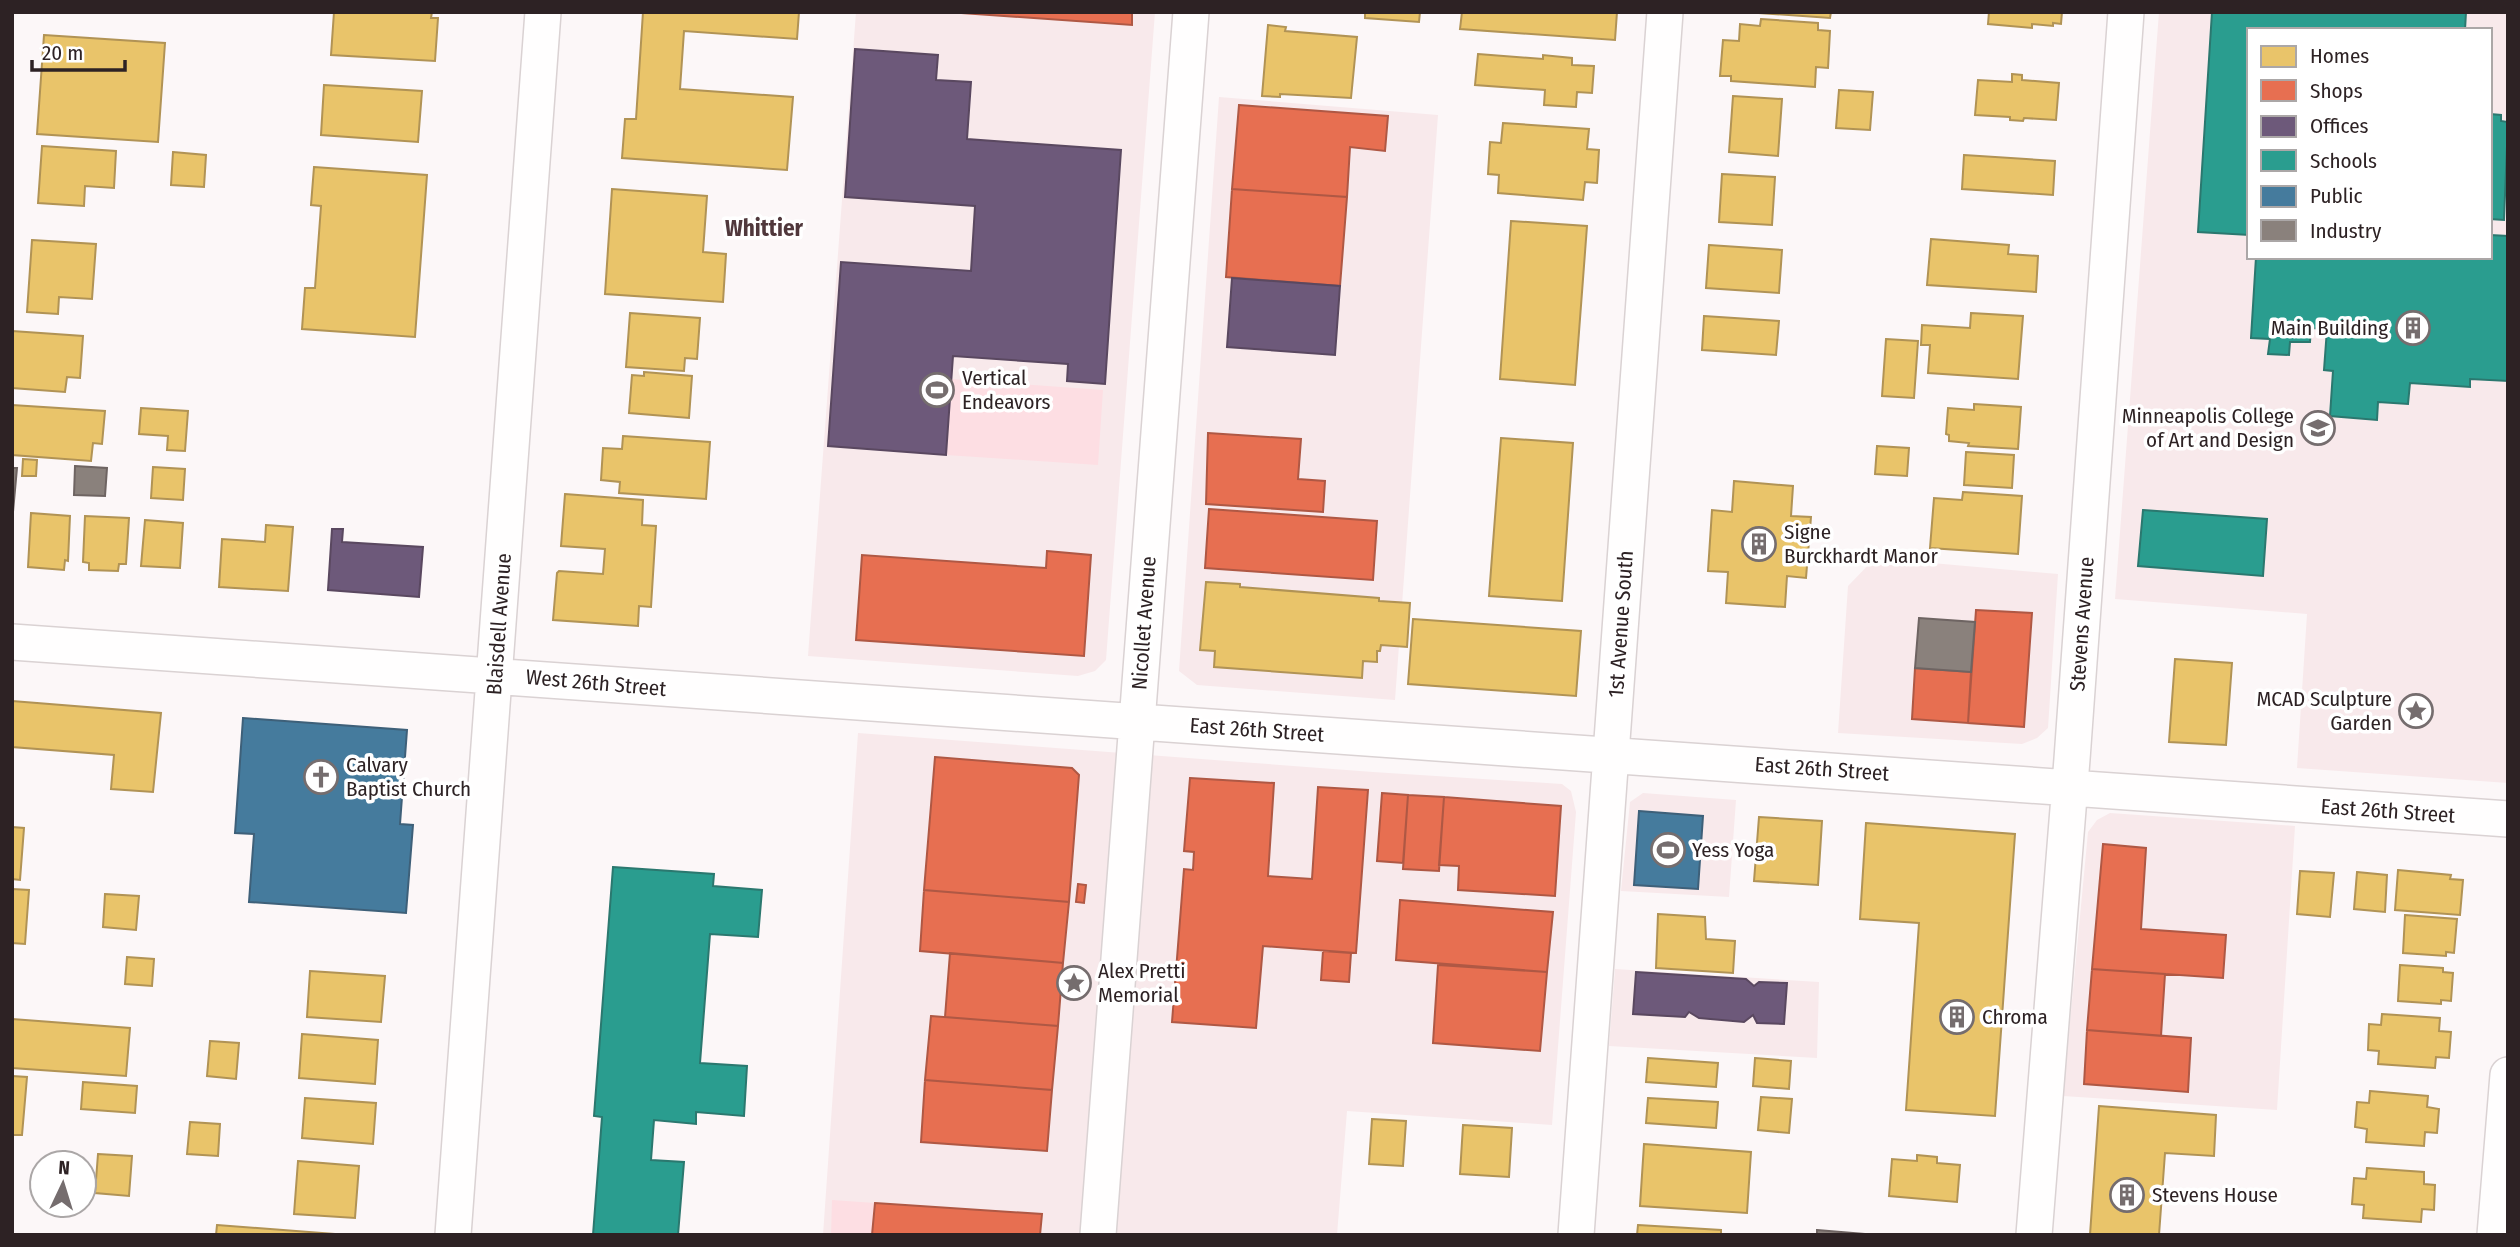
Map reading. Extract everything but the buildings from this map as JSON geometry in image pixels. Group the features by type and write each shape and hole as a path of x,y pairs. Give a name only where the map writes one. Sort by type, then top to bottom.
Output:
{"street":[{"name":"Blaisdell Avenue","path":"453,1235 543,12"},
{"name":"Nicollet Avenue","path":"1098,1235 1191,12"},
{"name":"1st Avenue South","path":"1576,1235 1665,12"},
{"name":"Stevens Avenue","path":"2034,1235 2070,789 2126,12"},
{"name":"West 26th Street","path":"12,642 1137,722"},
{"name":"East 26th Street","path":"1137,722 2508,819"},
{"path":"2496,1235 2508,1075"}],"shaded area":[{"path":"856,12 1155,12 1106,660 1095,671 1078,676 808,656"},
{"name":"Minneapolis College of Art and Design","path":"2159,12 2508,12 2508,783 2297,768 2307,614 2115,599"},
{"path":"1219,97 1438,115 1395,700 1197,685 1179,671"},
{"path":"952,379 1103,390 1098,465 946,455"},
{"path":"1875,558 2058,574 2048,728 2037,738 2022,744 1838,733 1848,586"},
{"path":"858,733 1562,784 1571,791 1576,812 1552,1125 1347,1111 1337,1235 823,1235"},
{"path":"1643,793 1736,800 1729,897 1621,891 1630,802"},
{"path":"2110,813 2295,826 2277,1110 2063,1096 2088,832 2097,820"},
{"path":"1615,969 1819,982 1817,1058 1609,1046"},
{"path":"832,1200 875,1203 872,1235 831,1235"}],"place":[{"name":"Main Building","path":"2413,328"},
{"name":"Vertical Endeavors","path":"937,390"},
{"name":"Minneapolis College of Art and Design","path":"2318,428"},
{"name":"Signe Burckhardt Manor","path":"1759,544"},
{"name":"MCAD Sculpture Garden","path":"2416,711"},
{"name":"Calvary Baptist Church","path":"321,777"},
{"name":"Yess Yoga","path":"1668,850"},
{"name":"Alex Pretti Memorial","path":"1074,983"},
{"name":"Chroma","path":"1957,1017"},
{"name":"Stevens House","path":"2127,1195"}],"district":[{"name":"Whittier","path":"764,228"}]}
